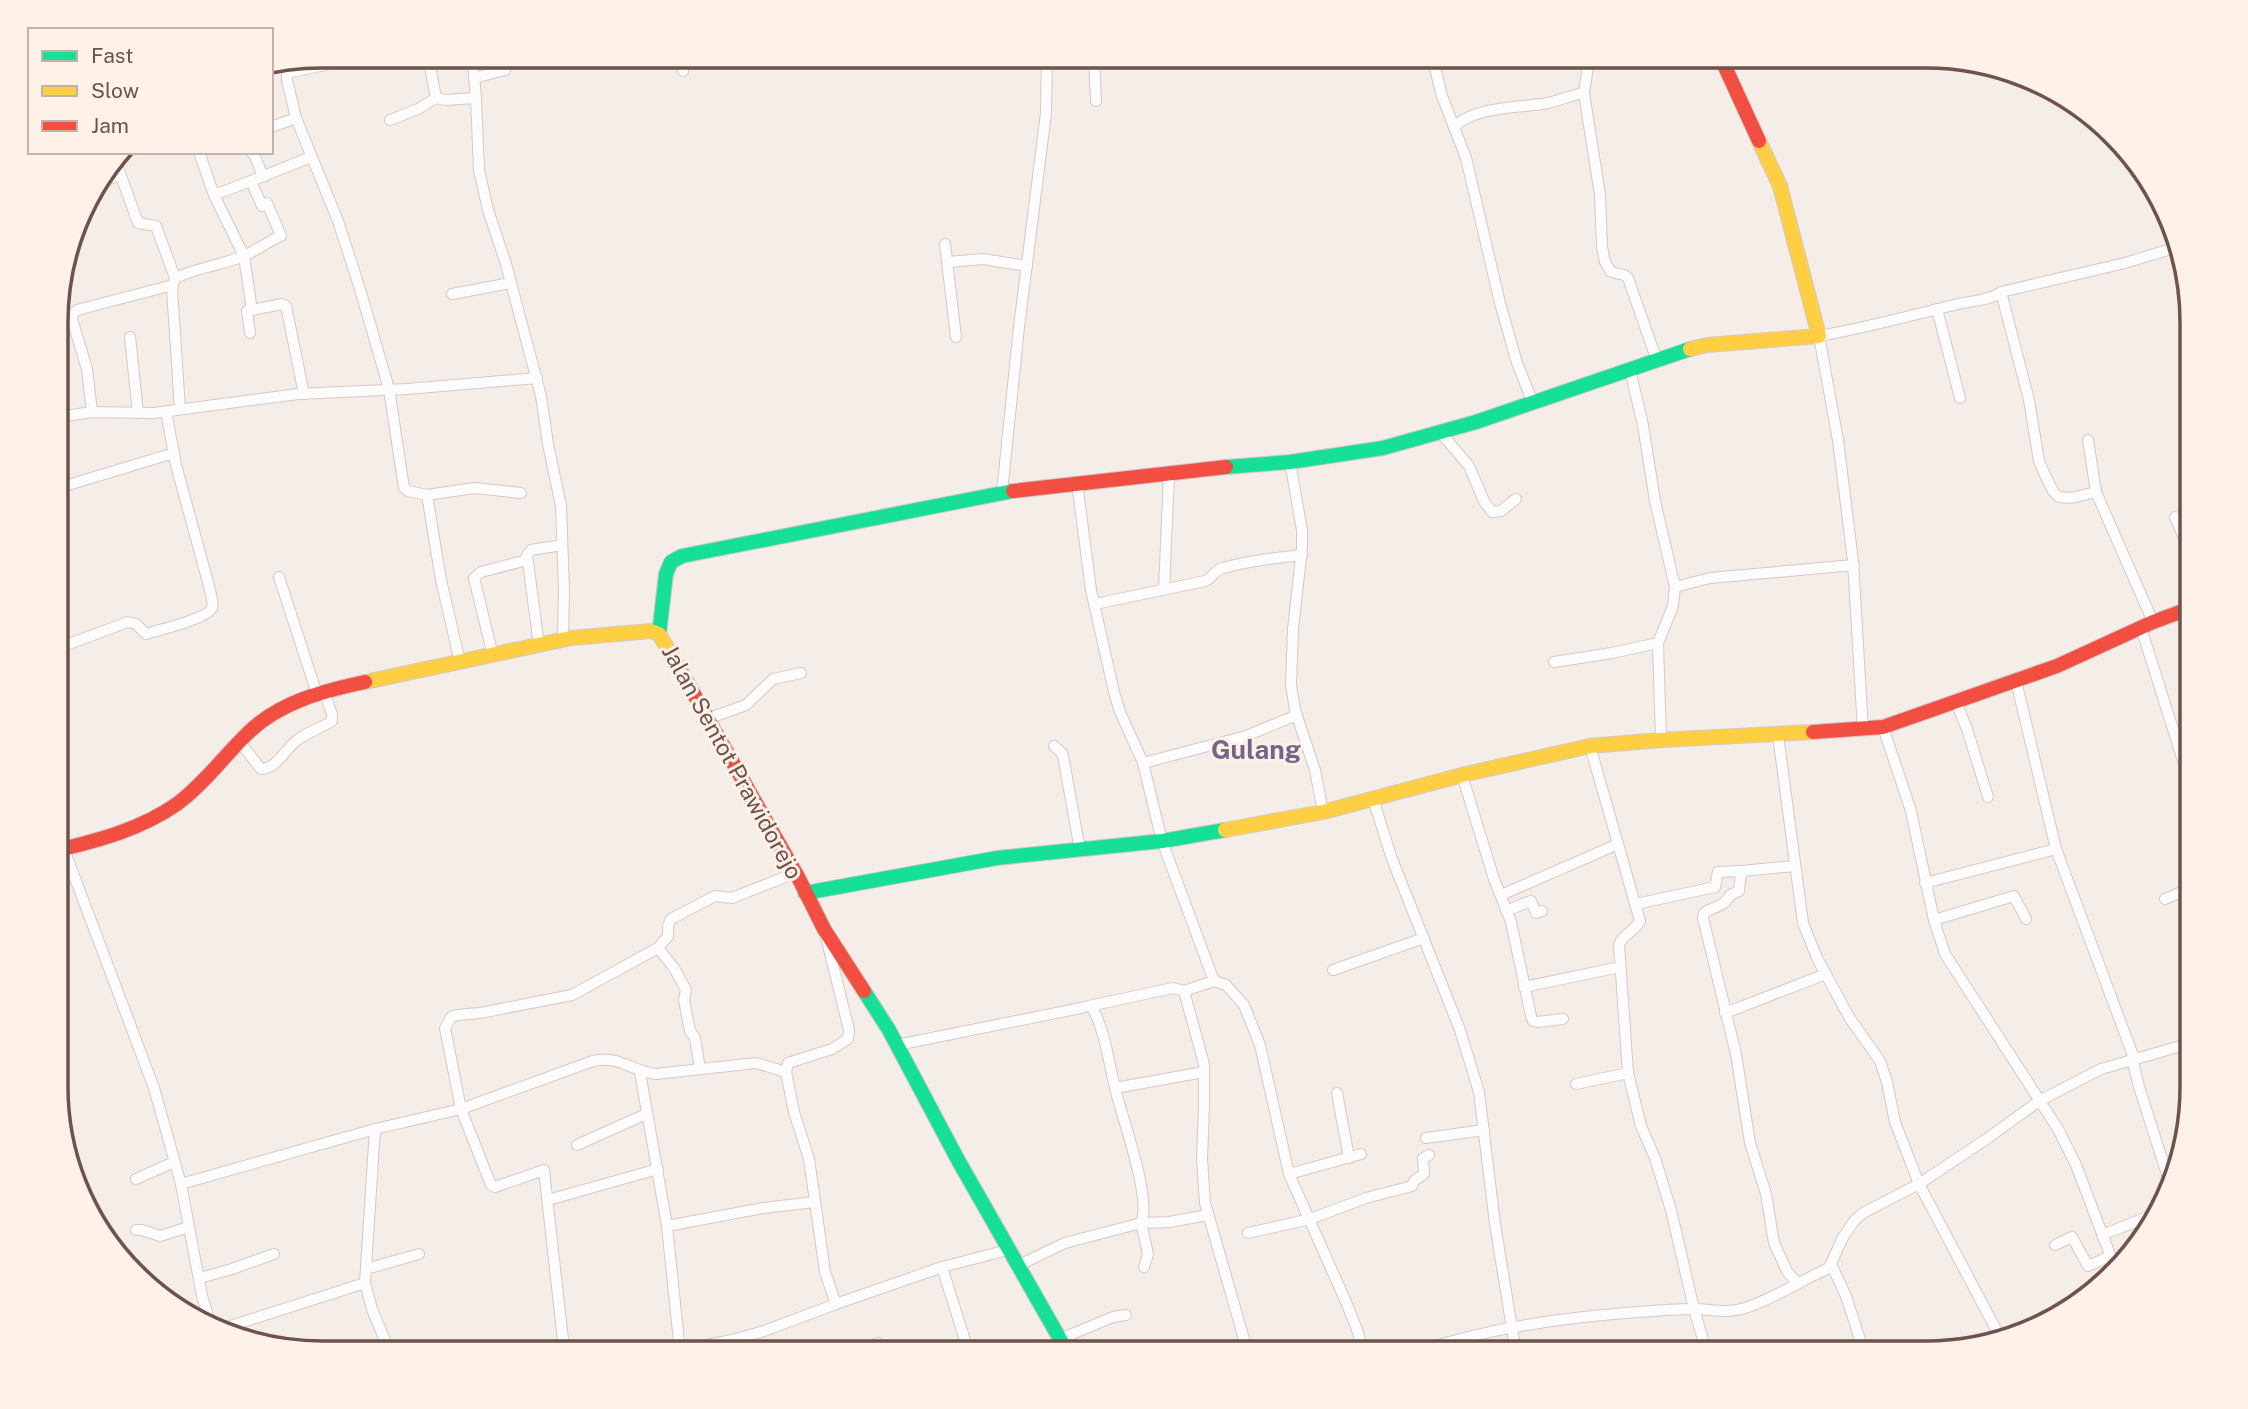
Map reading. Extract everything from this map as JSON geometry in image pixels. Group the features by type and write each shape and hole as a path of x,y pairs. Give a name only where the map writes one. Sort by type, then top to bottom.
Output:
{"street":[{"path":"430,68 436,98"},
{"path":"473,68 479,170 537,378 561,506 563,640"},
{"path":"474,78 505,68"},
{"path":"1002,492 1046,113 1047,68"},
{"path":"1094,68 1096,101"},
{"path":"1435,68 1442,96 1465,158 1517,363 1533,403"},
{"path":"1588,68 1584,93 1600,195 1600,231 1605,262 1611,272 1628,278 1656,358"},
{"path":"1726,68 1780,186 1819,336 1838,440 1854,565 1863,730"},
{"path":"290,70 287,80 296,118 338,221 389,390 404,488 427,495 474,488 521,493"},
{"path":"1454,127 1462,119 1480,113 1545,103 1567,95 1584,93"},
{"path":"390,120 418,109 436,98 476,98"},
{"path":"273,126 296,118"},
{"path":"199,154 214,195 244,256 252,310"},
{"path":"253,154 263,177"},
{"path":"214,195 311,157"},
{"path":"119,170 138,223 156,226 174,281 180,409"},
{"path":"114,177 121,175"},
{"path":"92,412 86,369 72,319 73,314 77,310 174,281 244,256 259,250 261,244 281,236 267,203 262,206 251,181"},
{"path":"945,244 956,337"},
{"path":"659,634 666,574 671,562 682,556 1002,492 1290,462 1383,448 1533,403 1630,370 1656,358 1707,345 1819,336 1891,322 2169,250"},
{"path":"948,262 983,260 1027,266"},
{"path":"452,294 511,283"},
{"path":"2001,292 2029,400 2039,461 2044,473 2053,491 2065,499 2096,492"},
{"path":"250,332 247,311 282,304 288,308 304,394"},
{"path":"1937,309 1960,398"},
{"path":"130,337 138,413"},
{"path":"1630,370 1643,425 1655,501 1675,587 1673,606 1658,643 1661,740"},
{"path":"68,416 92,412 166,411 304,394 537,378"},
{"path":"68,644 128,622 136,624 146,634 198,618 211,611 213,606 209,586 174,453 166,411"},
{"path":"1440,432 1469,466 1492,512 1501,511 1516,499"},
{"path":"2088,440 2096,492 2147,625 2180,743"},
{"path":"68,485 174,453"},
{"path":"1290,462 1301,522 1302,555 1291,684 1297,715 1315,770 1323,812"},
{"path":"1164,589 1169,474"},
{"path":"1077,484 1086,559 1119,712 1143,763 1162,841 1214,981"},
{"path":"427,495 441,580 460,662"},
{"path":"2175,517 2180,528"},
{"path":"539,645 527,555 531,550 562,545"},
{"path":"1095,604 1205,581 1211,579 1220,569 1263,559 1302,555"},
{"path":"493,656 474,578 481,572 527,561"},
{"path":"1675,587 1710,578 1854,565"},
{"path":"241,743 250,757 264,770 272,766 298,740 332,721 332,714 279,577"},
{"path":"805,893 997,858 1162,841 1323,812 1462,775 1590,747 1661,740 1883,727 2057,666 2180,613"},
{"name":"Jalan Sentot Prawidorejo","path":"68,847 138,827 170,810 211,774 256,726 275,712 323,696 563,640 651,631 659,634 824,929 897,1045 1008,1250 1060,1339"},
{"path":"1554,662 1622,652 1658,643"},
{"path":"707,719 746,705 773,679 801,673"},
{"path":"2016,681 2056,849 2133,1058 2138,1087 2165,1170"},
{"path":"1956,702 1987,797"},
{"path":"1143,763 1246,736 1297,715"},
{"path":"1883,727 1911,811 1925,883 1945,954 2058,1129 2076,1165 2111,1260"},
{"path":"1778,735 1803,923 1849,1017 1880,1061 1895,1122 1919,1184 1996,1331"},
{"path":"1054,746 1062,754 1064,761 1080,850"},
{"path":"1590,747 1640,921 1621,939 1619,945 1628,1073 1641,1126 1655,1157 1671,1210 1703,1341"},
{"path":"1462,775 1506,911 1533,1021 1563,1019"},
{"path":"1373,799 1392,859 1468,1055 1479,1093 1495,1224 1514,1341"},
{"path":"1501,895 1618,844"},
{"path":"1925,883 2056,849"},
{"path":"1636,904 1715,887 1718,872 1795,866"},
{"path":"68,867 154,1088 181,1184 207,1314"},
{"path":"1741,871 1739,891 1729,896 1723,905 1704,913 1736,1054 1750,1143 1766,1194 1774,1243 1780,1258 1797,1283"},
{"path":"563,1341 544,1170 495,1187 491,1185 461,1109 445,1028 451,1017 572,995 659,948 668,936 671,919 715,896 732,898 795,873"},
{"path":"2165,900 2180,893"},
{"path":"1934,920 2014,897 2026,919"},
{"path":"1506,911 1531,901 1536,913 1542,911"},
{"path":"824,929 849,1030 848,1039 832,1049 788,1063 786,1072 794,1112 809,1159 825,1272 836,1304"},
{"path":"1333,970 1424,938"},
{"path":"659,948 686,990 684,1000 701,1069"},
{"path":"1524,986 1620,967"},
{"path":"1725,1013 1826,974"},
{"path":"897,1045 1173,988 1184,991 1214,981 1226,985 1244,1005 1260,1045 1289,1174 1346,1302 1360,1341"},
{"path":"1184,991 1204,1064 1202,1159 1208,1215 1245,1341"},
{"path":"1089,1006 1095,1014 1139,1181 1144,1211 1141,1223 1149,1254 1144,1267"},
{"path":"1448,1341 1511,1328 1634,1312 1694,1309 1724,1312 1745,1308 1827,1269 1854,1220 1919,1184 2039,1101 2101,1069 2180,1046"},
{"path":"181,1184 375,1129 461,1109 593,1060 606,1058 622,1062 640,1072 656,1074 756,1063 786,1072"},
{"path":"640,1072 667,1226 679,1341"},
{"path":"1115,1088 1204,1072"},
{"path":"1576,1084 1628,1073"},
{"path":"1337,1093 1349,1158"},
{"path":"577,1145 646,1114"},
{"path":"375,1129 365,1283 385,1341"},
{"path":"1426,1138 1484,1130"},
{"path":"1289,1174 1361,1154"},
{"path":"1248,1233 1310,1219 1366,1198 1412,1186 1414,1181 1424,1174 1423,1158 1429,1155"},
{"path":"136,1179 174,1162"},
{"path":"548,1200 658,1169"},
{"path":"667,1226 764,1208 814,1202"},
{"path":"1017,1266 1065,1243 1141,1223 1169,1222 1208,1215"},
{"path":"2102,1236 2142,1220"},
{"path":"136,1230 160,1236 189,1227"},
{"path":"2055,1245 2073,1237 2088,1266 2109,1262"},
{"path":"727,1341 764,1331 942,1267 1008,1250"},
{"path":"200,1278 274,1254"},
{"path":"366,1269 419,1254"},
{"path":"1831,1264 1846,1296 1860,1341"},
{"path":"942,1267 965,1341"},
{"path":"235,1325 365,1283"},
{"path":"1060,1339 1113,1317 1125,1315"}],"traffic: fast":[{"path":"1226,467 1290,462 1383,448 1476,422 1690,349"},
{"path":"659,634 666,574 671,562 682,556 1013,491"},
{"path":"805,893 997,858 1162,841 1225,830"},
{"path":"864,991 889,1030 958,1160 1061,1341"}],"traffic: slow":[{"path":"1690,349 1707,345 1819,336 1780,186 1759,141"},
{"path":"365,682 571,638 651,631 659,634 675,661"},
{"path":"1225,830 1323,812 1466,774 1590,746 1813,732"}],"traffic: jam":[{"path":"1726,68 1759,141"},
{"path":"1013,491 1226,467"},
{"path":"1813,732 1883,727 2057,666 2180,612"},
{"path":"675,661 798,877 824,929 864,991"},
{"path":"68,847 120,833 177,804 205,779 249,732 288,705 334,689 365,682"}],"district":[{"name":"Gulang","path":"1256,750"}]}
